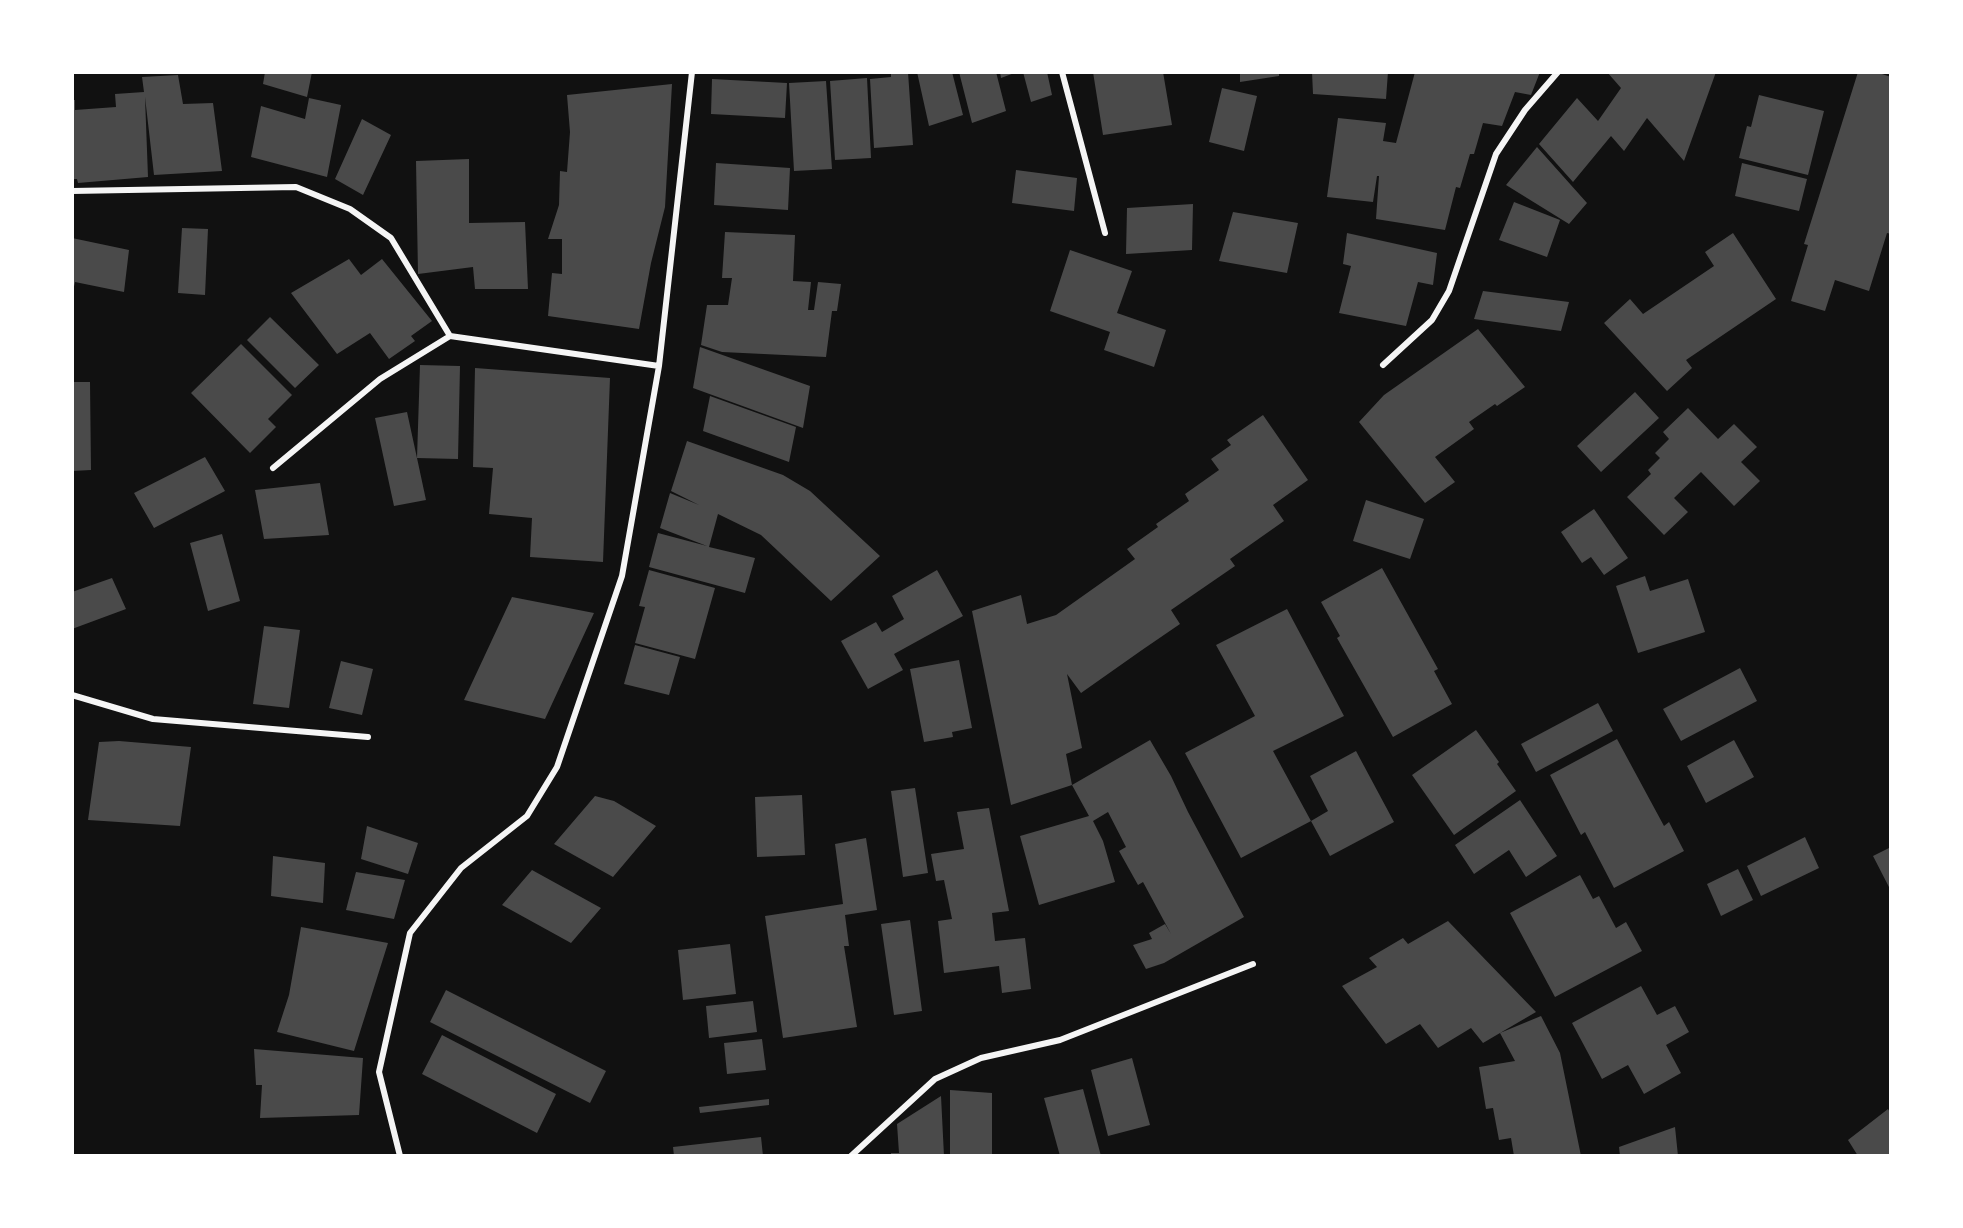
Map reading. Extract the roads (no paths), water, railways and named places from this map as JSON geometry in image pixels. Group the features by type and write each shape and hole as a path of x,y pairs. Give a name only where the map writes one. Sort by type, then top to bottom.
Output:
{"street":[{"path":"400,1156 379,1072 410,933 461,868 527,816 557,767 622,576 659,366 692,72"},
{"path":"1062,72 1105,233"},
{"path":"1383,365 1432,320 1449,291 1496,154 1525,110 1558,72"},
{"path":"72,191 296,187 350,209 392,238 450,336"},
{"path":"273,468 380,379 450,336 659,366"},
{"path":"72,695 153,719 368,737"},
{"path":"851,1156 935,1079 981,1058 1060,1040 1253,964"}]}
